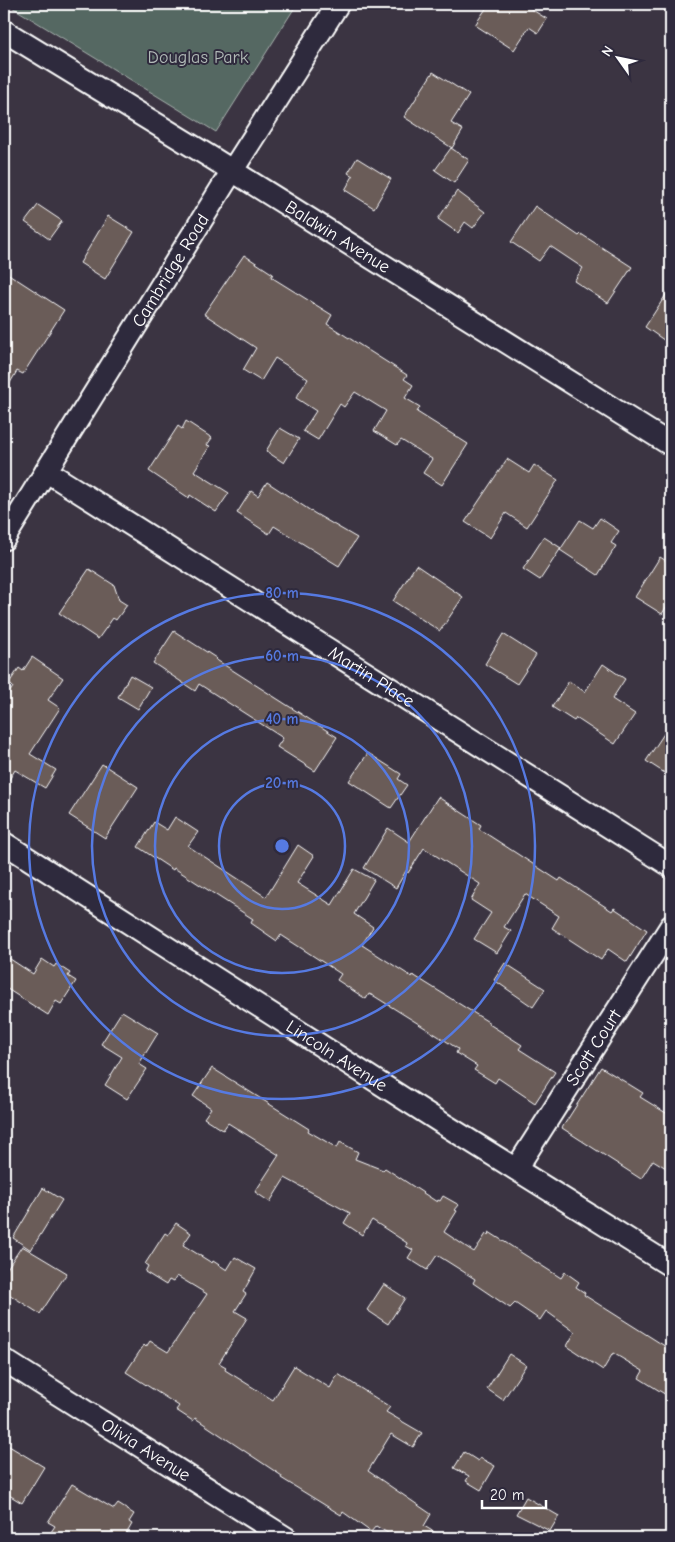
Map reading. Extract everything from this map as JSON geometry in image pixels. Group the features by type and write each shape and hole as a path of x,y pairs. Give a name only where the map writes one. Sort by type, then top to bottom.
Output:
{"street":[{"name":"Cambridge Road","path":"4,538 338,4"},
{"name":"Baldwin Avenue","path":"4,31 671,445"},
{"name":"Martin Place","path":"46,471 671,866"},
{"name":"Lincoln Avenue","path":"4,843 671,1266"},
{"name":"Scott Court","path":"516,1169 671,926"},
{"name":"Olivia Avenue","path":"4,1360 286,1538"}],"green space":[{"name":"Douglas Park","path":"7,4 297,4 216,132"}],"building":[{"path":"489,4 523,4 547,19 538,33 529,27 514,50 475,25"},
{"path":"433,72 469,95 451,123 463,130 452,148 404,117"},
{"path":"451,148 469,160 454,183 435,170"},
{"path":"357,158 391,179 374,208 345,190 353,176 348,173"},
{"path":"457,191 485,212 473,228 465,222 458,233 438,219"},
{"path":"38,205 62,221 49,239 25,222"},
{"path":"535,206 579,236 581,234 632,267 608,303 574,281 583,268 550,246 539,261 511,242"},
{"path":"108,216 134,232 105,279 80,263"},
{"path":"244,255 273,274 271,277 332,315 327,324 407,375 404,379 413,385 405,398 420,407 417,412 468,444 442,485 423,473 432,459 401,440 397,445 374,431 386,411 355,392 344,407 340,404 318,440 303,431 316,411 296,398 308,379 275,358 261,381 243,370 256,348 204,314"},
{"path":"4,271 64,310 23,374 17,371 4,393"},
{"path":"671,287 671,345 645,327"},
{"path":"186,421 212,438 207,445 210,446 194,471 229,493 216,512 190,495 189,498 149,471 178,426 182,429"},
{"path":"280,428 299,439 284,463 266,451"},
{"path":"507,459 529,473 534,465 558,480 527,527 506,513 490,538 465,522"},
{"path":"267,482 357,538 339,566 274,526 269,534 237,513 251,491 258,496"},
{"path":"600,518 619,531 611,543 616,546 598,575 560,550 580,520 593,528"},
{"path":"544,537 561,548 540,580 523,569"},
{"path":"660,557 671,564 671,599 662,614 635,597"},
{"path":"416,565 463,597 440,631 393,601"},
{"path":"89,569 114,585 119,600 127,605 116,620 113,618 98,639 59,613"},
{"path":"174,631 337,737 315,771 277,747 283,738 199,684 195,691 153,663"},
{"path":"503,634 536,655 517,684 485,664"},
{"path":"32,657 63,678 48,700 60,708 30,754 56,770 45,788 15,770 4,788 4,701 13,687 9,683 19,668 23,671"},
{"path":"603,664 625,679 612,699 635,714 615,744 576,718 574,721 552,707 569,681 585,692"},
{"path":"130,675 151,687 138,709 118,697"},
{"path":"671,723 671,777 646,761"},
{"path":"368,753 401,774 398,779 407,785 391,808 349,781"},
{"path":"102,764 138,787 105,838 69,815"},
{"path":"438,797 481,825 479,829 559,881 561,878 612,911 614,908 647,930 627,962 608,949 601,960 552,928 559,916 525,894 504,927 511,931 497,953 474,939 491,913 471,900 480,884 424,848 408,873 406,871 396,888 364,868 388,828 409,842"},
{"path":"175,817 198,832 188,846 266,897 298,845 314,856 297,883 332,905 354,869 374,880 354,914 373,927 362,945 490,1023 522,1045 519,1049 555,1072 535,1103 498,1078 495,1083 474,1070 477,1066 456,1053 458,1049 446,1041 374,996 369,994 366,999 337,980 341,974 281,935 277,941 251,923 253,919 138,847 154,822 167,830"},
{"path":"4,955 33,974 42,959 54,967 56,964 70,973 68,976 76,981 61,1004 56,1001 48,1015 4,987"},
{"path":"505,963 545,989 533,1007 494,980"},
{"path":"122,1011 158,1033 139,1064 147,1069 127,1099 105,1085 122,1057 101,1044"},
{"path":"601,1067 643,1093 640,1097 671,1116 671,1171 653,1160 641,1179 562,1128"},
{"path":"212,1068 337,1148 340,1142 358,1152 355,1159 383,1170 385,1168 437,1202 443,1196 459,1205 444,1232 474,1252 489,1232 561,1278 565,1272 579,1282 576,1287 585,1293 584,1295 671,1350 671,1398 639,1378 643,1371 613,1353 603,1370 567,1346 575,1332 546,1311 540,1320 515,1303 510,1308 473,1283 475,1279 437,1255 427,1270 408,1258 413,1250 406,1246 407,1243 372,1220 362,1235 344,1223 350,1213 285,1178 270,1202 255,1192 279,1155 228,1123 223,1130 204,1118 211,1108 193,1096"},
{"path":"43,1188 62,1200 31,1250 13,1238"},
{"path":"176,1223 191,1233 183,1245 212,1263 213,1261 227,1270 235,1257 256,1269 243,1292 246,1294 235,1311 247,1318 219,1363 226,1367 225,1370 273,1400 294,1366 330,1388 338,1374 390,1407 386,1412 422,1433 413,1447 391,1434 368,1471 431,1514 424,1526 444,1538 396,1538 376,1526 371,1532 343,1512 341,1515 281,1478 282,1476 195,1418 193,1421 176,1410 179,1406 126,1372 144,1345 146,1347 150,1341 168,1352 207,1294 177,1276 173,1282 169,1280 166,1285 145,1272 148,1266 145,1264 165,1233 168,1235"},
{"path":"22,1246 67,1273 40,1314 4,1291 4,1273"},
{"path":"384,1284 405,1298 388,1324 367,1310"},
{"path":"509,1354 526,1365 503,1400 487,1389"},
{"path":"4,1443 44,1467 22,1503 4,1492"},
{"path":"464,1452 478,1461 480,1458 495,1466 481,1490 466,1481 469,1476 454,1468"},
{"path":"72,1484 114,1509 118,1504 134,1514 129,1522 132,1524 124,1538 47,1538 55,1526 48,1522"},
{"path":"526,1497 559,1516 550,1531 516,1514"}]}
